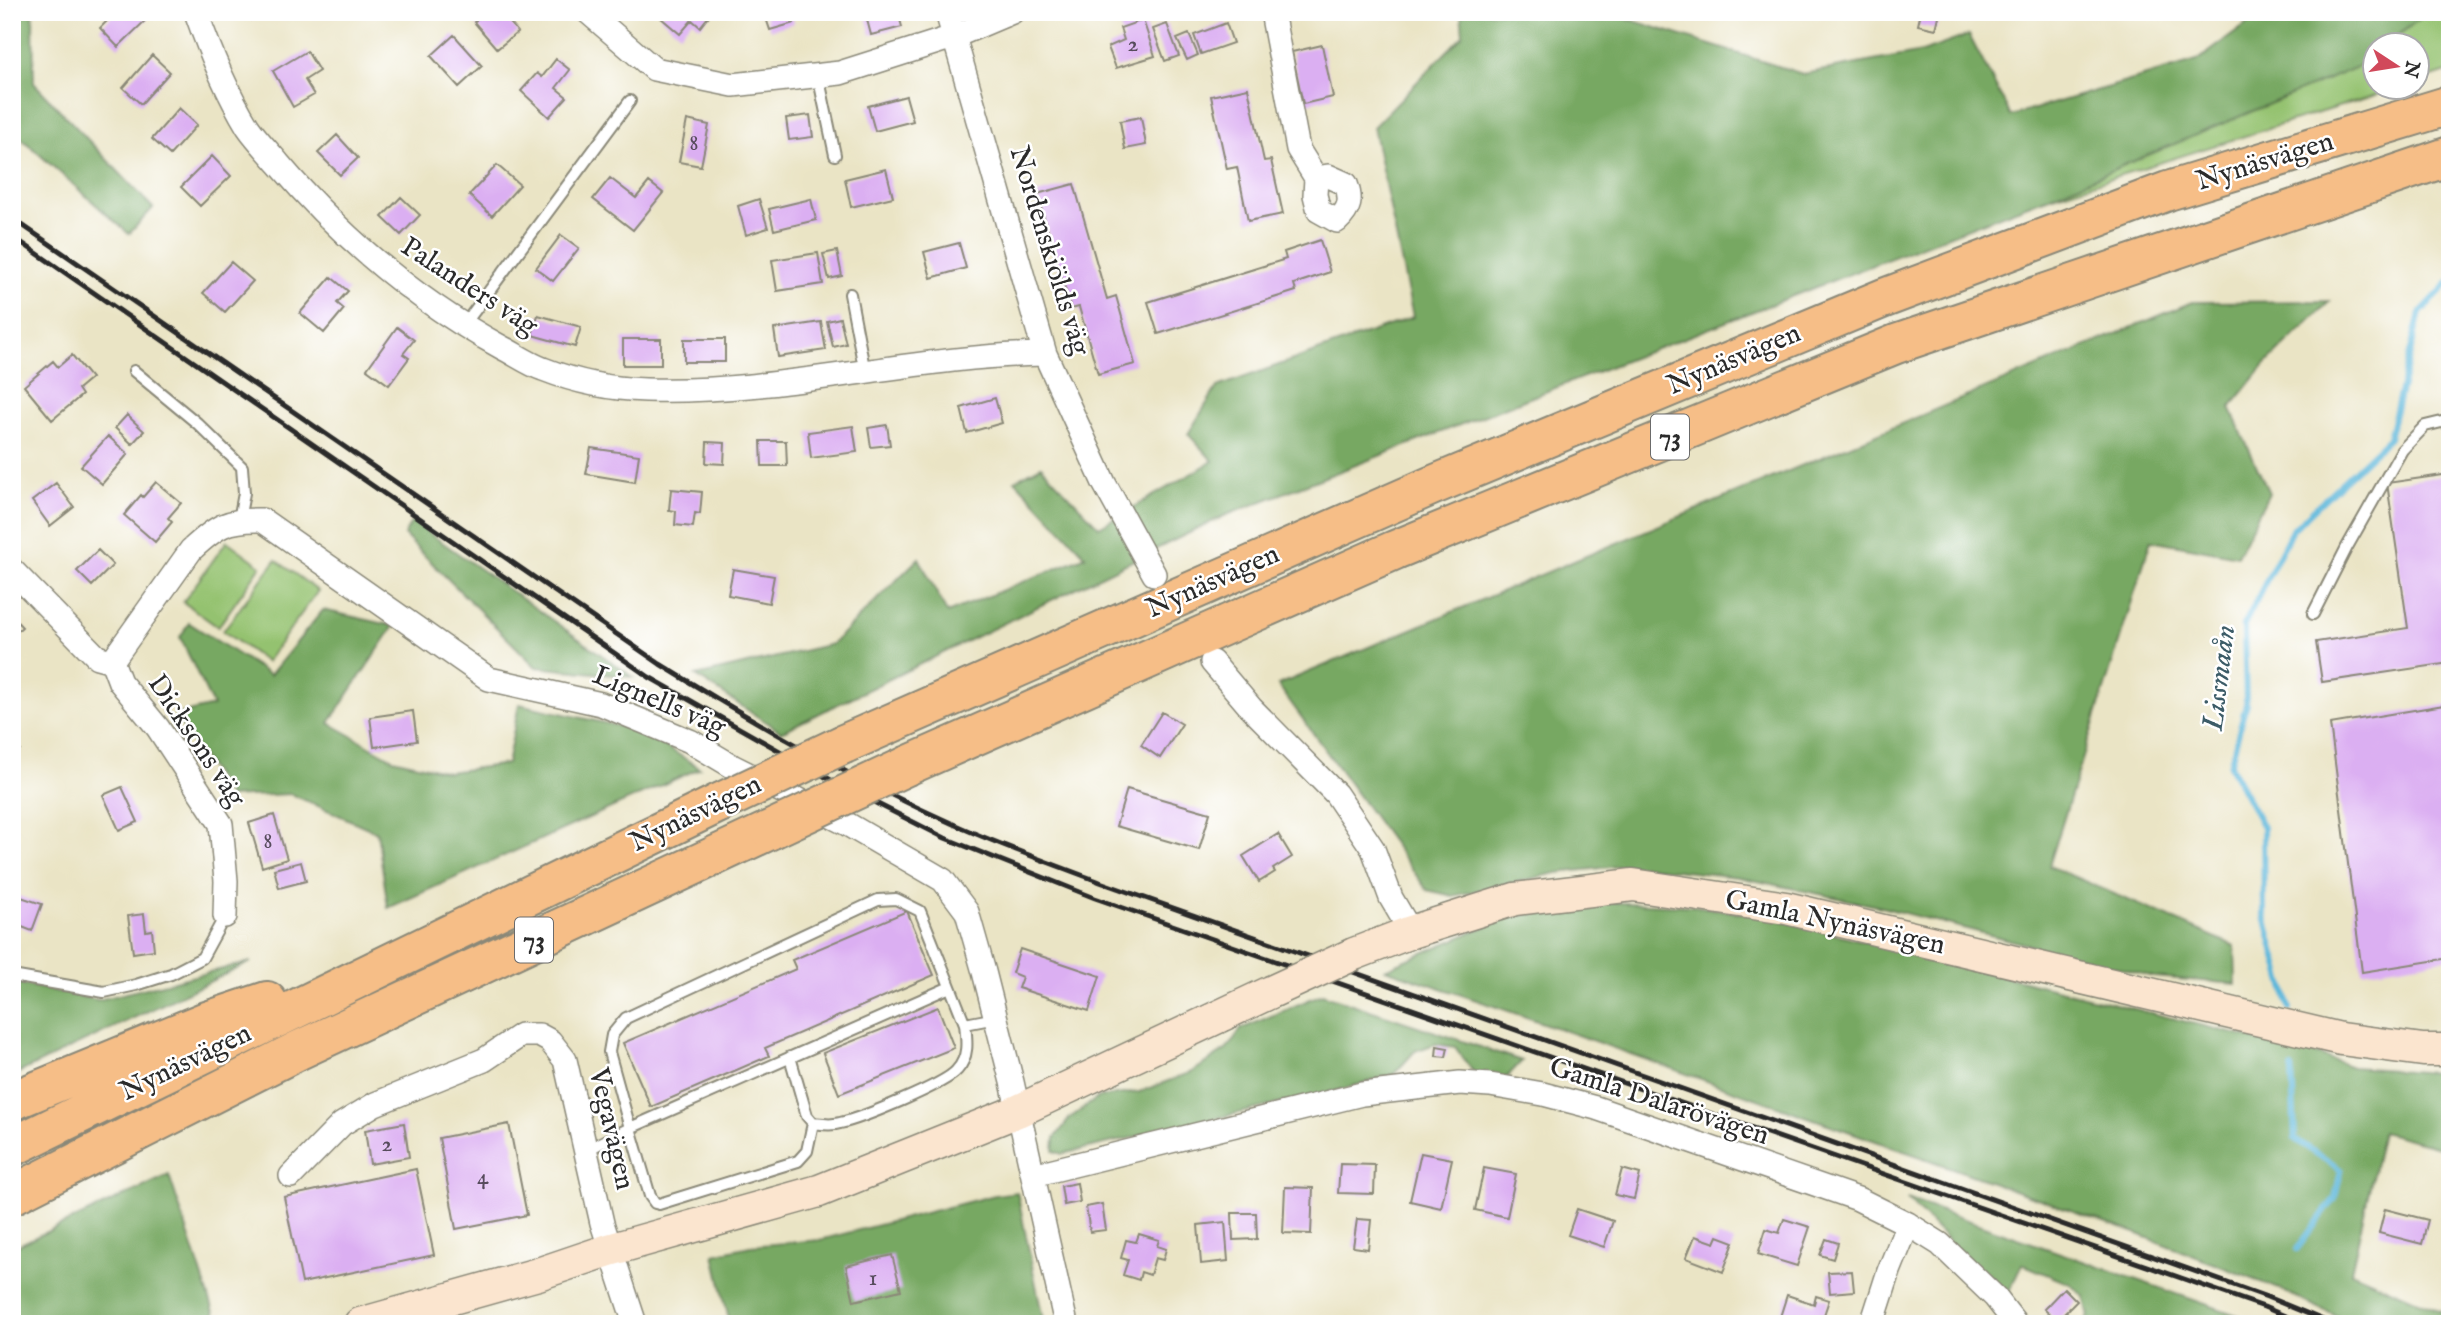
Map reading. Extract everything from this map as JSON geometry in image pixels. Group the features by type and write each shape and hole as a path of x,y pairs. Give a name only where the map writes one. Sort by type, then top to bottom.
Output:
{"highway":[{"name":"Nynäsvägen","path":"12,1147 844,744 1431,486 1884,298 2168,191 2450,106"},
{"name":"Nynäsvägen","path":"12,1195 299,1050 909,765 1395,550 1896,344 2450,156"},
{"path":"12,1101 204,1022 402,958"}],"street":[{"name":"Palanders väg","path":"196,12 214,63 250,129 301,190 377,263 464,325 542,369 598,386 645,390 704,390 1005,355 1045,354"},
{"path":"588,12 654,69 733,85 840,73 953,37 1012,12"},
{"name":"Nordenskiölds väg","path":"947,12 1045,354 1104,483 1154,574"},
{"path":"1272,12 1298,149 1316,178"},
{"path":"112,661 191,550 207,535 239,520"},
{"name":"Lignells väg","path":"239,520 262,520 489,679 601,704 690,741 732,766 847,824 943,880 967,912 996,1018 1066,1324"},
{"name":"Dicksons väg","path":"12,570 97,657 112,661 120,682 159,728 221,824 226,881 225,916"},
{"path":"360,1324 819,1191 1018,1111 1354,954 1411,932 1391,898 1373,849 1336,794 1251,708 1212,662"},
{"name":"Gamla Nynäsvägen","path":"1411,932 1515,899 1633,885 1786,908 2341,1039 2423,1051 2450,1050"},
{"name":"Gamla Nynäsvägen","path":"2258,1020 2343,1029 2450,1032"},
{"name":"Vegavägen","path":"291,1176 342,1124 376,1104 484,1060 521,1035 539,1035 550,1041 565,1060 609,1251 635,1324"},
{"name":"Gamla Dalarövägen","path":"1033,1175 1362,1094 1460,1083 1543,1094 1596,1108 1858,1199 1908,1224 1940,1244 1995,1297 2016,1324"},
{"path":"1872,1324 1908,1224"}],"lane":[{"path":"818,75 835,155"},
{"path":"464,325 630,102"},
{"path":"850,294 864,373"},
{"path":"134,371 197,423 242,467 244,494 239,520"},
{"path":"2313,614 2402,450 2425,426 2450,420"},
{"path":"790,1057 807,1116 813,1123 840,1124 941,1083 957,1071 965,1059 965,1024 920,911 896,899 878,900 626,1018 612,1035 609,1052 650,1196 655,1203 797,1161 807,1151 813,1123"},
{"name":"Dicksons väg","path":"12,976 104,992 136,985 171,974 202,958 225,916"},
{"path":"585,1151 631,1128 950,987"},
{"path":"965,1024 996,1018"}],"green space":[{"path":"12,12 33,12 34,83 153,208 129,234 12,130"},
{"path":"1461,12 1606,12 1803,74 1922,52 1969,35 2011,116 2197,61 2263,12 2428,12 2402,32 2360,32 2360,64 2355,68 2041,200 1224,516 781,732 696,676 832,644 919,558 947,613 1086,556 1015,480 1041,466 1099,527 1213,461 1188,434 1217,387 1413,317 1373,127 1463,35"},
{"path":"2428,12 2450,12 2450,71 2430,78 2430,32 2403,32"},
{"path":"2360,64 2360,100 2041,200"},
{"path":"2330,301 2264,366 2230,408 2269,493 2237,556 2151,540 2049,866 2235,946 2236,984 2154,977 1877,906 1738,877 1629,865 1557,873 1453,896 1427,890 1278,685 2192,302"},
{"path":"412,521 633,677 536,667 404,535"},
{"path":"227,541 261,566 218,627 183,602"},
{"path":"276,560 318,591 266,662 223,631"},
{"path":"323,610 394,626 329,723 393,759 448,772 507,764 519,704 641,731 700,768 388,908 377,832 291,794 229,797 175,715 213,706 180,637 189,623 270,675"},
{"path":"1602,902 1695,906 1768,917 2319,1055 2352,1067 2450,1074 2450,1150 2382,1132 2351,1272 2450,1315 2450,1324 2353,1324 2281,1290 2138,1234 1385,969 1505,918"},
{"path":"251,962 12,1076 12,982 98,1000"},
{"path":"1322,994 1522,1061 1506,1078 1474,1073 1455,1047 1435,1044 1415,1051 1394,1074 1343,1089 1062,1154 1054,1151 1055,1138 1070,1118 1099,1097 1139,1092 1192,1072 1227,1049 1241,1029"},
{"path":"169,1175 218,1324 12,1324 12,1248"},
{"path":"1017,1192 1044,1324 730,1324 714,1254 750,1246 820,1240 995,1195"},
{"path":"1907,1199 2262,1324 2083,1324 2089,1316 2084,1296 2070,1284 2022,1264 2009,1292 1965,1258"}],"building":[{"path":"116,12 143,12 148,18 118,47 100,28"},
{"path":"248,12 270,12 251,20"},
{"path":"485,12 501,12 518,32 497,49 474,22"},
{"path":"664,12 712,12 700,27 692,20 680,34 660,17"},
{"path":"764,12 791,12 794,23 770,30"},
{"path":"865,12 898,12 902,27 871,35"},
{"path":"1289,12 1308,12 1308,13 1290,17"},
{"path":"1921,12 1940,12 1936,29 1918,25"},
{"path":"1143,20 1155,56 1116,68 1108,47 1124,40 1120,28"},
{"path":"1226,23 1233,43 1201,54 1194,35"},
{"path":"1167,24 1179,56 1165,61 1153,29"},
{"path":"1189,34 1198,55 1187,60 1177,39"},
{"path":"454,35 482,66 459,87 431,56"},
{"path":"1322,45 1333,97 1303,104 1292,52"},
{"path":"307,51 319,71 305,80 314,95 293,107 273,71"},
{"path":"152,55 170,72 141,104 123,88"},
{"path":"556,59 570,70 556,88 567,97 549,117 521,91 537,73 542,77"},
{"path":"1248,88 1264,161 1271,160 1283,214 1248,221 1237,167 1227,169 1211,96"},
{"path":"906,96 913,121 875,131 868,106"},
{"path":"179,108 197,125 170,155 152,139"},
{"path":"810,115 813,137 789,140 786,118"},
{"path":"1141,117 1146,145 1125,149 1120,121"},
{"path":"687,120 709,125 701,166 679,162"},
{"path":"337,135 358,158 340,175 318,153"},
{"path":"212,156 231,176 200,206 181,187"},
{"path":"497,165 520,185 492,216 469,195"},
{"path":"886,169 893,197 851,207 845,179"},
{"path":"610,178 636,198 649,182 663,193 633,230 593,199"},
{"path":"1074,184 1107,299 1116,296 1135,364 1098,374 1079,307 1071,309 1037,194"},
{"path":"401,197 420,215 401,235 382,217"},
{"path":"759,199 768,228 746,235 738,206"},
{"path":"811,199 816,220 774,230 769,209"},
{"path":"561,235 579,248 553,281 536,268"},
{"path":"1320,240 1330,272 1294,284 1296,291 1158,334 1148,302 1286,259 1284,252"},
{"path":"959,243 966,268 931,278 924,252"},
{"path":"837,251 842,276 829,279 823,254"},
{"path":"818,253 823,284 777,291 772,260"},
{"path":"231,262 253,281 225,312 203,293"},
{"path":"331,277 348,291 337,303 344,309 324,333 300,313"},
{"path":"538,315 581,327 575,347 532,335"},
{"path":"840,318 846,344 833,347 827,321"},
{"path":"821,322 826,350 778,357 774,329"},
{"path":"397,327 414,340 403,354 409,358 389,385 367,369"},
{"path":"623,339 661,339 661,365 623,365"},
{"path":"684,339 725,339 725,362 684,362"},
{"path":"72,355 91,378 78,389 82,395 52,420 24,386 53,361 58,367"},
{"path":"995,398 1002,423 967,433 961,408"},
{"path":"127,415 144,431 132,444 115,428"},
{"path":"887,425 890,445 871,447 868,428"},
{"path":"853,426 857,452 811,458 808,432"},
{"path":"108,436 128,454 102,484 81,466"},
{"path":"761,441 786,441 787,466 762,466"},
{"path":"707,442 725,443 724,464 706,463"},
{"path":"591,448 639,455 635,482 586,474"},
{"path":"2450,474 2450,663 2322,682 2316,642 2408,628 2387,483"},
{"path":"156,482 181,503 168,518 172,522 155,542 124,515"},
{"path":"56,483 74,507 50,526 32,501"},
{"path":"671,489 702,492 700,514 695,513 693,527 675,525 676,511 669,510"},
{"path":"98,550 113,565 92,586 77,571"},
{"path":"733,569 774,576 769,603 728,595"},
{"path":"12,616 22,627 12,636"},
{"path":"2450,704 2450,958 2362,972 2330,724"},
{"path":"413,711 417,741 374,747 370,717"},
{"path":"1162,712 1182,724 1160,758 1141,745"},
{"path":"12,740 20,750 12,756"},
{"path":"122,787 138,822 119,830 103,795"},
{"path":"1127,789 1210,813 1199,850 1116,826"},
{"path":"274,815 287,859 262,867 249,823"},
{"path":"1278,834 1292,857 1259,882 1243,856"},
{"path":"301,862 306,881 279,888 274,869"},
{"path":"12,894 42,904 32,931 12,923"},
{"path":"907,911 934,975 765,1048 769,1056 651,1107 623,1043 796,969 792,960"},
{"path":"144,914 146,931 152,930 154,950 133,953 128,916"},
{"path":"1020,949 1100,976 1089,1011 1018,988 1022,977 1012,973"},
{"path":"938,1007 954,1048 839,1094 823,1053"},
{"path":"1437,1046 1448,1048 1446,1057 1436,1056"},
{"path":"404,1123 409,1157 370,1164 365,1130"},
{"path":"509,1124 527,1215 456,1229 439,1138"},
{"path":"1421,1153 1452,1159 1441,1208 1410,1201"},
{"path":"1340,1164 1375,1165 1374,1194 1338,1193"},
{"path":"1484,1168 1516,1174 1507,1217 1475,1210"},
{"path":"416,1169 434,1255 302,1283 284,1197"},
{"path":"1622,1169 1640,1174 1634,1199 1615,1195"},
{"path":"1077,1183 1080,1202 1064,1205 1061,1186"},
{"path":"1285,1187 1313,1188 1311,1234 1283,1233"},
{"path":"1102,1204 1106,1230 1090,1232 1086,1207"},
{"path":"1577,1209 1613,1221 1604,1247 1568,1235"},
{"path":"2385,1209 2428,1220 2422,1244 2379,1233"},
{"path":"1232,1213 1256,1213 1257,1239 1233,1240"},
{"path":"1357,1219 1371,1220 1368,1249 1353,1247"},
{"path":"1784,1219 1810,1227 1797,1266 1758,1254 1766,1229 1779,1233"},
{"path":"1225,1222 1228,1261 1201,1264 1198,1225"},
{"path":"1139,1234 1159,1240 1157,1246 1166,1249 1163,1260 1155,1258 1150,1275 1141,1272 1139,1280 1123,1275 1128,1260 1121,1258 1126,1240 1136,1242"},
{"path":"1695,1236 1715,1243 1718,1236 1734,1242 1723,1272 1686,1258"},
{"path":"1826,1239 1838,1243 1833,1259 1820,1255"},
{"path":"892,1255 901,1290 854,1301 846,1266"},
{"path":"1852,1271 1854,1291 1830,1293 1828,1272"},
{"path":"2064,1288 2077,1301 2057,1321 2044,1309"},
{"path":"1787,1295 1814,1304 1816,1296 1829,1300 1821,1324 1800,1324 1780,1317"},
{"path":"715,1318 716,1324 693,1324 693,1323"}],"waterway":[{"name":"Lissmaån","path":"2290,1009 2264,913 2263,827 2230,766 2246,704 2244,625 2292,530 2389,438 2420,313 2450,281"},
{"name":"Lissmaån","path":"2292,1069 2295,1139 2341,1170 2335,1198 2297,1249"}],"railway":[{"path":"12,218 660,664 803,748 913,806 988,839 1100,882 2267,1297 2333,1324"},
{"path":"12,236 649,677 838,784 945,838 1095,898 2264,1307 2304,1324"}]}
